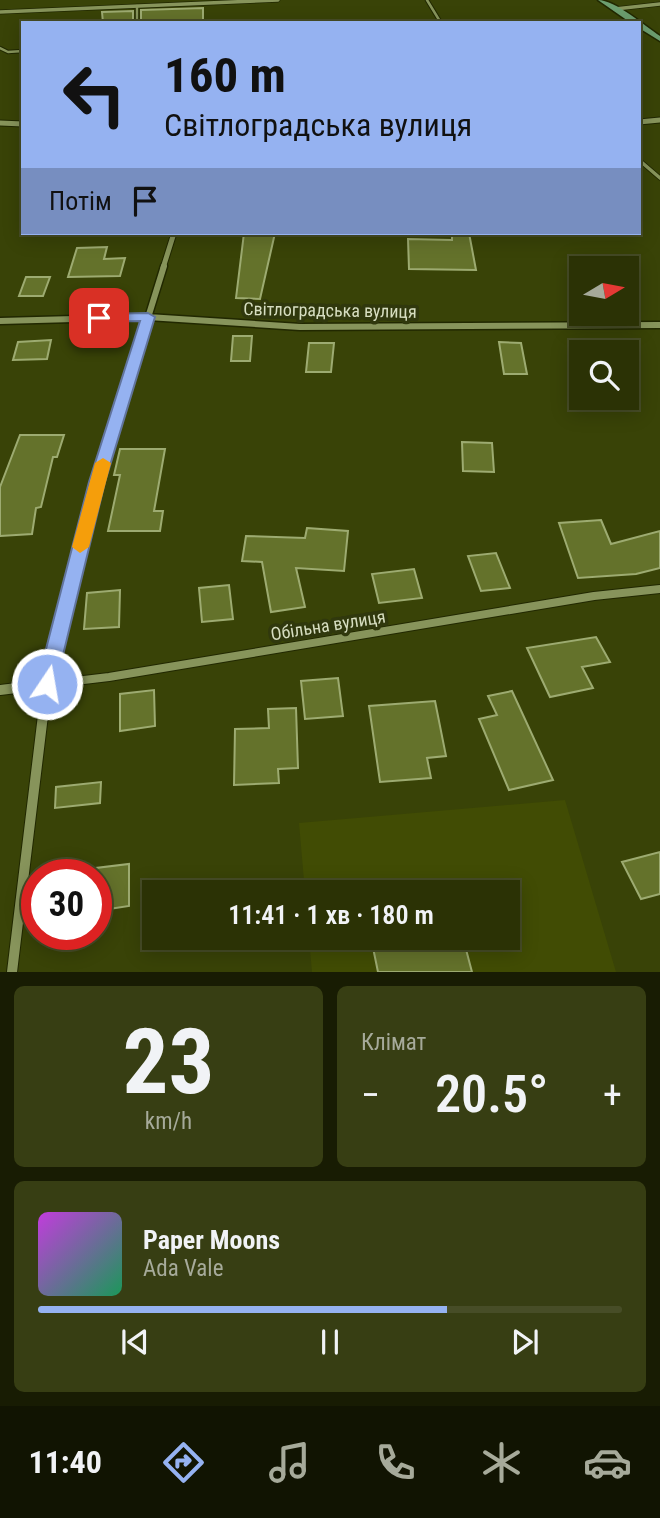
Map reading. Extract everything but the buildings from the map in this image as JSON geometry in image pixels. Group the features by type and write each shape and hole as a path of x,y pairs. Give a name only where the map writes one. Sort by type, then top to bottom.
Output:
{"main road":[{"path":"601,0 633,21"},
{"path":"641,27 660,39"}],"street":[{"path":"0,12 278,0"},
{"path":"615,9 660,4"},
{"path":"641,122 660,120"},
{"path":"0,123 21,124"},
{"path":"12,972 47,684 97,482 173,235"},
{"name":"Світлоградська вулиця","path":"0,321 148,317 300,327 660,325"},
{"name":"Обільна вулиця","path":"0,690 108,677 594,596 660,589"}],"lane":[{"path":"427,0 440,21"},
{"path":"137,6 137,21"},
{"path":"0,48 8,52 21,51"},
{"path":"641,162 660,178"}],"shaded area":[{"path":"565,800 616,972 312,972 310,950 520,950 520,880 304,880 299,823"}],"slow traffic":[{"path":"80,547 103,463"}],"route":[{"path":"47,684 97,482 148,317 99,318"}]}
